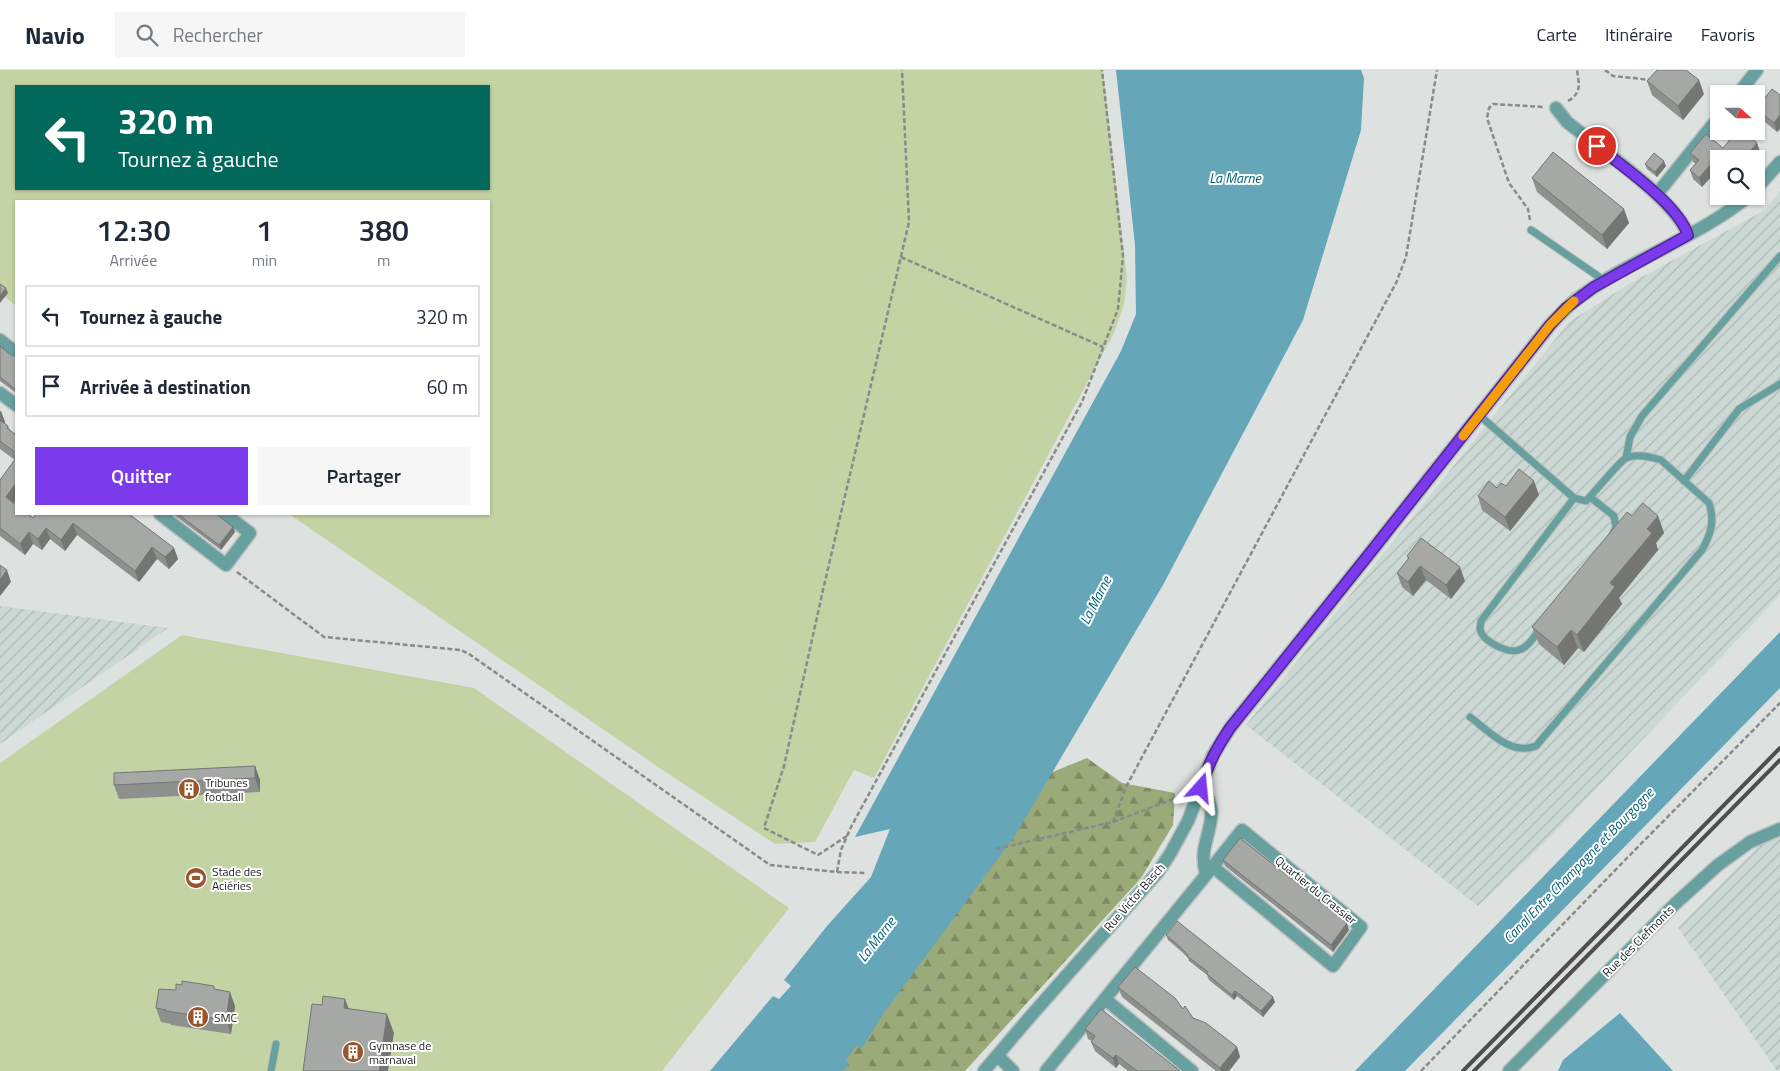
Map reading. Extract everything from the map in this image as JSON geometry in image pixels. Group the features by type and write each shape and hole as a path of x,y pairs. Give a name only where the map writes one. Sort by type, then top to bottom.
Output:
{"street":[{"path":"1745,85 1757,70"},
{"path":"1556,108 1567,122 1657,194 1685,226 1688,235"},
{"path":"1657,194 1710,128"},
{"path":"1765,179 1780,162"},
{"name":"Rue Victor Basch","path":"984,1071 1158,872 1188,821 1213,755 1230,728 1560,314 1579,297 1605,281 1739,205"},
{"path":"0,340 15,352"},
{"path":"0,393 15,404"},
{"path":"161,515 226,565 250,533 226,515"},
{"path":"1046,1071 1209,871 1204,863 1204,851 1212,813 1211,804 1201,788"},
{"name":"Rue des Clefmonts","path":"1510,1071 1676,903 1718,865 1750,842 1780,829"},
{"name":"Quartier du Crassier","path":"1242,830 1361,927 1332,966 1209,871 1242,830"},
{"path":"1105,999 1192,1071"},
{"path":"998,1056 1013,1071"}],"lane":[{"path":"1531,230 1605,281"},
{"path":"1479,416 1574,498 1586,501 1626,458 1630,437 1642,416 1780,256"},
{"path":"1684,482 1739,408 1780,384"},
{"path":"1470,717 1508,746 1526,750 1536,746 1702,550 1712,525 1709,503 1660,460 1640,456 1626,458"},
{"path":"1590,497 1616,519 1616,527 1607,542"},
{"path":"1544,624 1527,646 1511,652 1502,650 1483,634 1480,629 1481,621 1574,498"},
{"path":"272,1071 276,1044"}],"path":[{"path":"847,836 818,855 764,828 784,766 909,222 902,70"},
{"path":"837,872 841,850 847,836 1082,402 1118,309 1123,256 1102,70"},
{"path":"1114,822 1126,787 1396,283 1406,257 1437,70"},
{"path":"1531,230 1528,209 1508,183 1487,118 1489,108 1493,104 1556,108 1575,97 1579,88 1577,70"},
{"path":"1605,70 1614,76 1659,81"},
{"path":"901,258 1103,347"},
{"path":"226,565 324,637 461,650 469,654 770,865 866,873"},
{"path":"1421,1071 1780,703"},
{"path":"996,849 1114,822 1201,788"}],"shaded area":[{"path":"1780,191 1780,595 1551,836 1478,906 1246,725 1569,322 1629,284 1765,210"},
{"path":"0,606 168,628 0,744"},
{"path":"1780,824 1780,1071 1777,1071 1678,928"}],"green space":[{"path":"0,70 1103,70 1127,278 1124,305 1114,333 874,778 854,770 815,842 775,844 661,769 290,515 490,515 490,200 15,200 15,305 0,293"},
{"path":"182,635 474,688 789,908 662,1071 0,1071 0,763"},
{"path":"1087,758 1122,783 1175,793 1173,825 1141,878 965,1071 810,1071 1038,778"}],"water":[{"name":"La Marne","path":"1116,70 1361,70 1364,78 1361,130 1303,320 1163,585 1016,834 883,1014 862,1048 857,1045 846,1060 849,1064 843,1071 710,1071 773,996 779,999 791,986 784,980 827,926 871,877 890,829 855,837 1121,351 1136,314 1135,245"},
{"name":"Canal Entre Champagne et Bourgogne","path":"1780,632 1780,688 1405,1071 1355,1071"},
{"path":"1620,1013 1673,1071 1558,1071 1563,1060"}],"building":[{"path":"1657,70 1686,70 1699,80 1678,106 1647,81"},
{"path":"1772,89 1780,95 1780,115 1774,123 1765,116 1765,98"},
{"path":"1706,134 1710,137 1710,140 1713,140 1723,148 1730,140 1754,140 1757,143 1751,150 1710,150 1710,165 1699,178 1690,170 1699,160 1690,153"},
{"path":"1553,152 1624,209 1602,235 1532,178"},
{"path":"1654,153 1664,161 1655,172 1645,164"},
{"path":"0,284 6,288 0,296"},
{"path":"0,346 12,356 15,355 15,389 0,377"},
{"path":"0,420 15,434 15,452 0,441"},
{"path":"15,459 15,484 6,497 15,504 15,515 29,515 33,518 35,515 130,515 174,548 165,557 152,547 135,571 73,523 61,540 46,528 38,539 29,532 20,544 0,528 0,480"},
{"path":"1519,469 1534,481 1505,517 1478,496 1489,481 1497,488 1501,483 1506,486"},
{"path":"1643,503 1658,516 1647,529 1652,533 1610,583 1615,587 1577,635 1571,630 1557,647 1532,627 1627,512 1632,516"},
{"path":"179,515 217,515 233,527 219,545"},
{"path":"1421,538 1460,567 1446,585 1420,566 1408,582 1397,573"},
{"path":"0,565 7,570 0,580"},
{"path":"255,766 255,778 114,785 114,773"},
{"path":"1240,838 1347,923 1331,945 1223,860"},
{"path":"1177,921 1273,997 1261,1011 1235,991 1232,995 1166,935"},
{"path":"1135,967 1175,998 1183,1009 1185,1006 1193,1018 1206,1023 1237,1047 1220,1068 1118,987"},
{"path":"182,981 214,986 214,989 230,992 226,1020 156,1008 159,989 176,990 176,984 182,985"},
{"name":"Gymnase de marnaval","path":"323,996 345,999 344,1008 387,1014 379,1071 303,1071 312,1004 322,1005"},
{"path":"1101,1009 1180,1071 1137,1071 1116,1055 1113,1058 1091,1042 1095,1036 1085,1029"}],"railway":[{"path":"1463,1071 1780,748"},
{"path":"1474,1071 1780,760"}],"slow traffic":[{"path":"1463,436 1550,325 1574,301"}],"place":[{"name":"Tribunes football","path":"189,789"},
{"name":"Stade des Aciéries","path":"196,878"},
{"name":"SMC","path":"198,1017"},
{"name":"Gymnase de marnaval","path":"353,1052"}],"route":[{"path":"1201,788 1213,755 1230,728 1550,325 1566,308 1594,287 1688,235 1685,226 1657,194 1597,146"}]}
